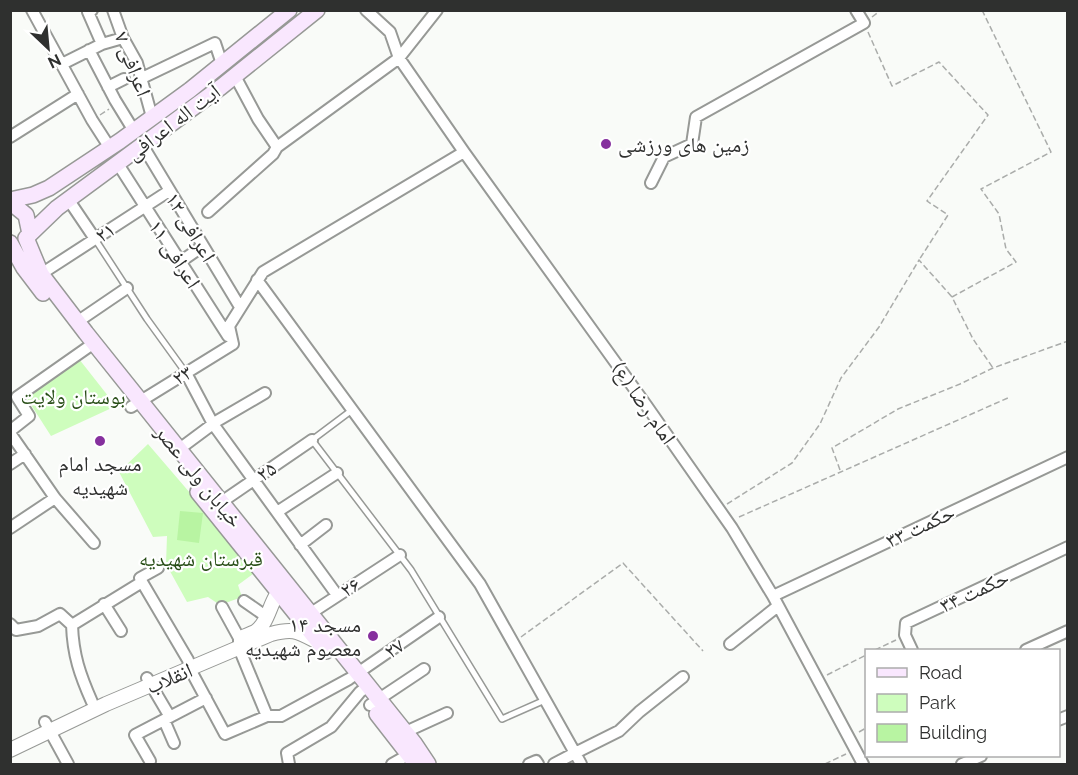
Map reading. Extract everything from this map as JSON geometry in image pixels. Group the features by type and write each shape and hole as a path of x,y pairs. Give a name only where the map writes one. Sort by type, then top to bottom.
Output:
{"main road":[{"name":"آیت اله اعرافی","path":"10,201 42,192 110,148 222,64 289,10"},
{"name":"آیت اله اعرافی","path":"28,236 62,204 143,146 317,10"},
{"path":"42,192 47,205 62,204"},
{"name":"خیابان ولی عصر","path":"10,201 26,215 28,236 41,274 77,322 90,346"},
{"path":"10,243 17,243 28,236"},
{"name":"خیابان ولی عصر","path":"10,243 24,268 90,346 400,734 414,756 428,765"},
{"name":"خیابان ولی عصر","path":"136,404 178,450 220,502 282,588"}],"street":[{"path":"32,10 92,120 110,148"},
{"path":"92,10 88,12 102,44"},
{"name":"اعرافی ۷","path":"113,10 123,38 137,63 152,117"},
{"name":"امام رضا (ع)","path":"366,10 390,32 399,58 728,522 775,601 863,765"},
{"path":"208,212 273,154 277,147 399,58 437,10"},
{"path":"651,183 664,157 692,144 696,117 864,23 856,10"},
{"path":"62,64 102,44 123,38"},
{"path":"142,78 215,44 222,64"},
{"path":"89,50 117,105 134,131"},
{"path":"235,76 258,119 277,147"},
{"path":"108,87 124,80"},
{"path":"10,137 78,94"},
{"name":"اعرافی ۱۲","path":"143,146 240,307"},
{"path":"233,344 229,326 263,272 464,152"},
{"name":"اعرافی ۱۱","path":"118,164 233,344"},
{"name":"۲۱","path":"41,274 169,191"},
{"path":"62,204 95,239"},
{"path":"180,262 203,246"},
{"path":"258,280 480,584 581,765"},
{"path":"77,322 127,288"},
{"name":"۲۳","path":"136,404 233,344"},
{"path":"90,346 17,397 29,416 10,432 55,498 93,543"},
{"path":"186,373 213,424 337,595"},
{"path":"178,450 213,424 265,393"},
{"path":"10,396 24,409"},
{"name":"۲۵","path":"220,502 312,440"},
{"path":"10,464 25,454"},
{"name":"حکمت ۳۳","path":"730,644 775,601 1068,457"},
{"path":"277,512 337,473"},
{"path":"10,528 55,498"},
{"path":"300,545 326,525"},
{"name":"حکمت ۳۴","path":"905,635 906,623 1068,547"},
{"name":"۲۶","path":"305,616 400,555"},
{"path":"150,761 135,735 206,698 140,578 158,568"},
{"path":"72,625 142,582"},
{"name":"انقلاب","path":"239,643 255,632 267,617 282,588"},
{"path":"244,601 267,617"},
{"path":"104,604 121,631"},
{"path":"222,608 239,643 267,716"},
{"path":"12,630 38,626 60,614 72,625 79,674 92,702"},
{"name":"۲۷","path":"206,698 225,734 267,716 281,716 354,677 439,617"},
{"name":"انقلاب","path":"10,740 239,643 288,630 324,640"},
{"path":"1030,649 1068,631"},
{"path":"905,635 911,649"},
{"path":"374,702 423,669"},
{"path":"554,765 619,731 683,677"},
{"path":"149,682 167,719 174,743"},
{"name":"انقلاب","path":"10,750 47,726 92,702 149,682"},
{"path":"290,765 287,753 331,727 364,689"},
{"path":"400,734 447,714"},
{"path":"47,726 68,765"},
{"path":"392,765 414,756"},
{"path":"962,764 979,757"}],"lane":[{"path":"95,239 186,373"},
{"path":"352,410 312,440 400,555 502,719 545,700"}],"path":[{"path":"952,297 1016,262 1006,249 999,214 981,189 1051,152 982,10"},
{"path":"718,509 792,463 820,423 841,378 879,327 948,215 927,201 987,115 939,62 892,86 864,23"},
{"path":"92,120 117,105"},
{"path":"919,260 952,297 973,339 993,368"},
{"path":"840,471 832,448 898,409 993,368 1068,341"},
{"path":"728,522 1010,398"},
{"path":"513,643 623,563 703,651"},
{"path":"879,649 905,635"},
{"path":"818,680 865,656"},
{"path":"825,765 855,750"}],"green space":[{"name":"بوستان ولایت","path":"79,359 116,406 51,436 26,397"},
{"name":"قبرستان شهیدیه","path":"148,444 257,571 238,585 242,597 220,605 208,597 187,602 166,564 167,536 153,537 119,472"}],"building":[{"path":"180,511 203,513 199,543 177,540"}],"place":[{"name":"زمین های ورزشی","path":"606,144"},
{"name":"مسجد امام شهیدیه","path":"100,441"},
{"name":"مسجد ۱۴ معصوم شهیدیه","path":"373,636"}]}
